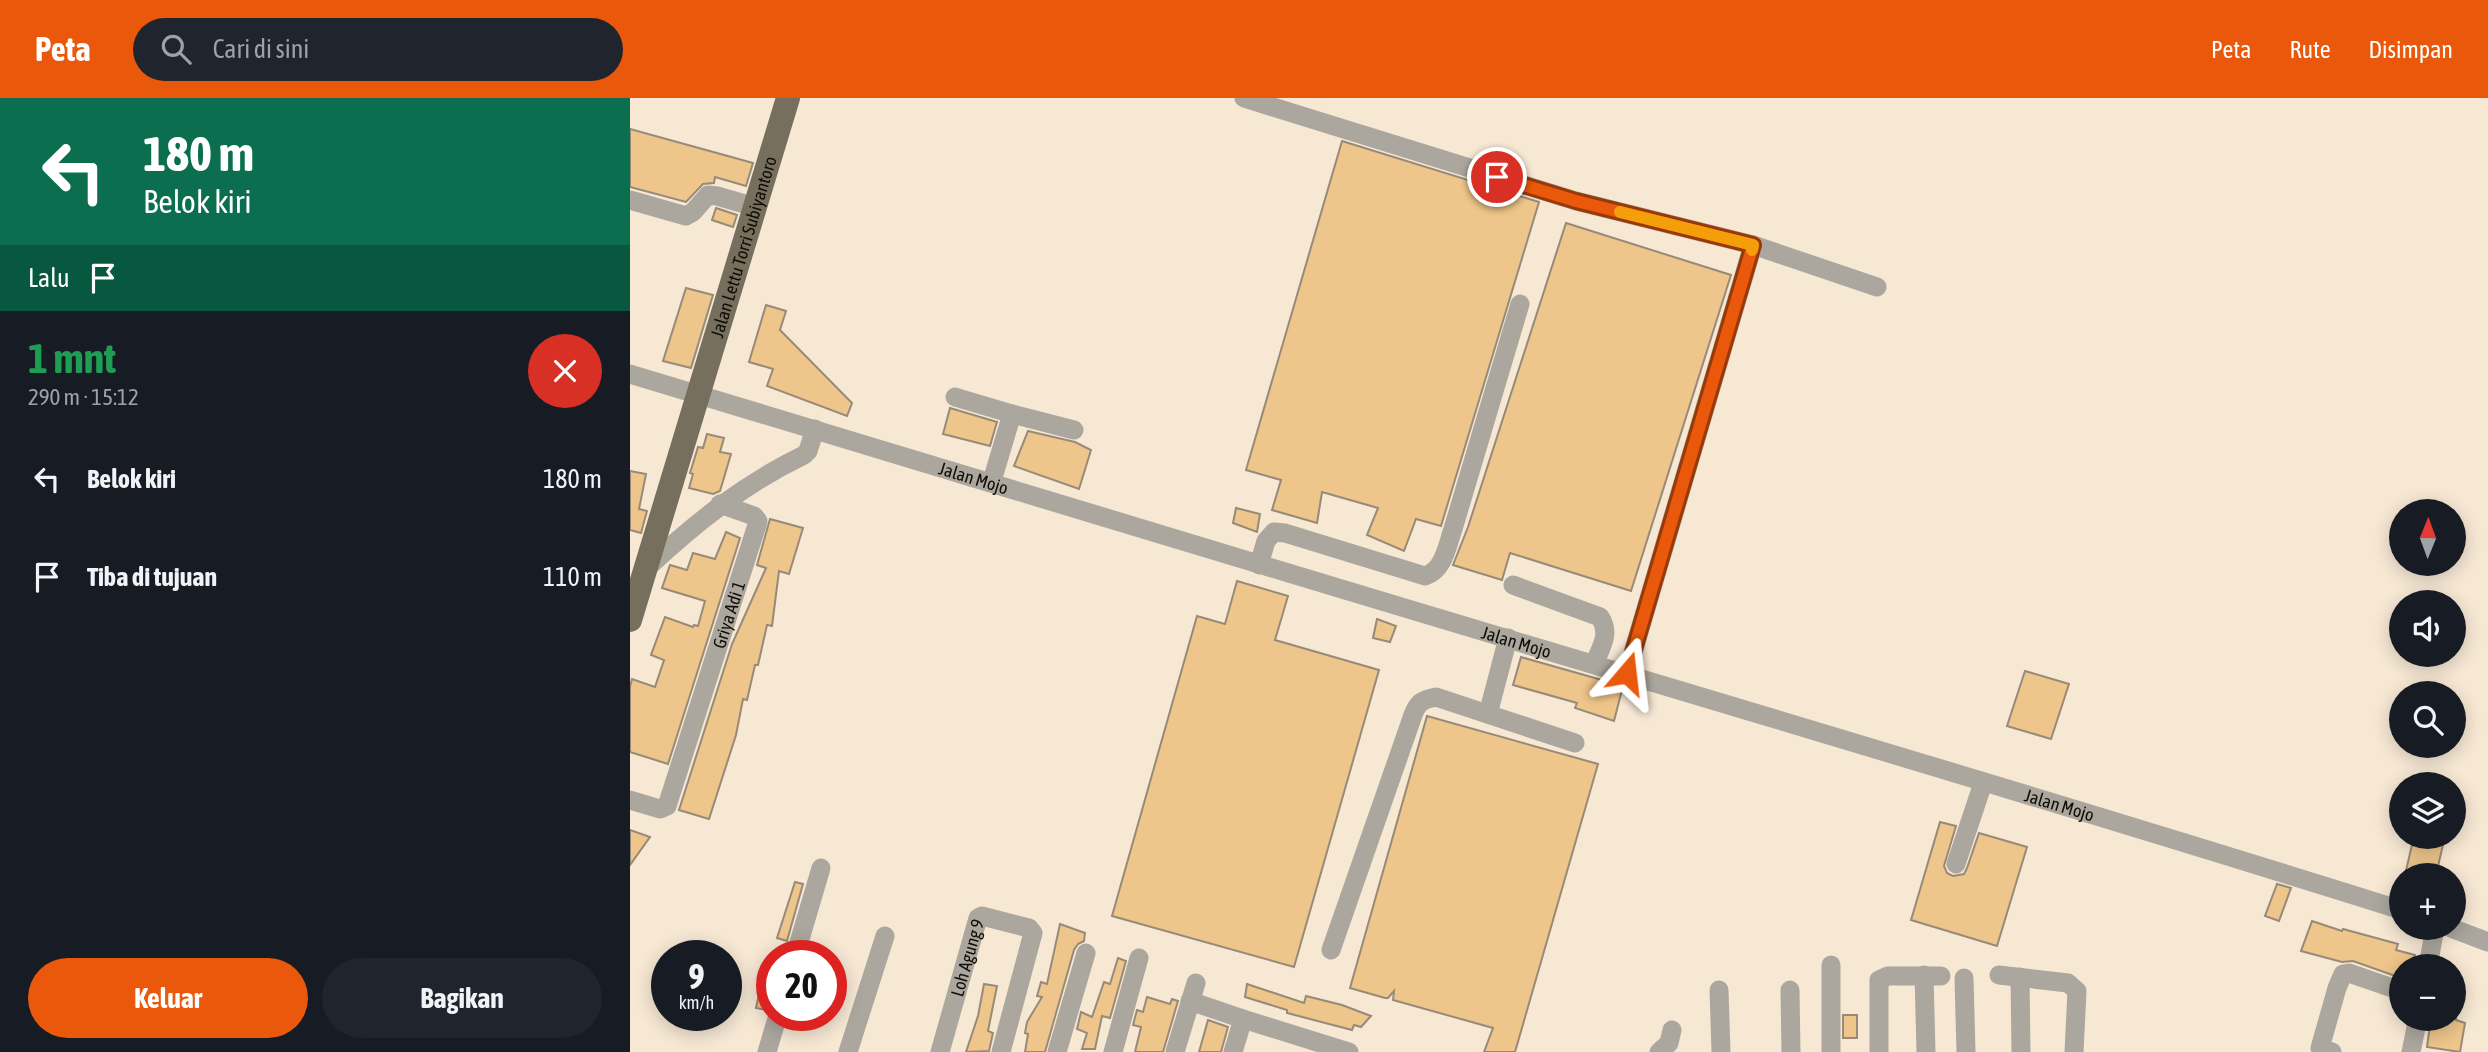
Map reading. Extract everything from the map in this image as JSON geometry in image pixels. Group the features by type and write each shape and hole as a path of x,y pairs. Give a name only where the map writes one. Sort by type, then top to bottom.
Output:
{"main road":[{"name":"Jalan Lettu Torri Subiyantoro","path":"630,620 788,98"}],"street":[{"path":"1244,98 1576,201 1753,245 1877,287"},
{"path":"630,200 686,216 708,195 755,207"},
{"path":"1627,673 1753,245"},
{"path":"1259,565 1266,541 1274,532 1285,533 1425,576 1434,573 1442,562 1453,529 1520,304"},
{"name":"Jalan Mojo","path":"630,374 698,394 813,437 992,481 1259,565 1627,673 2389,907"},
{"path":"956,397 1074,430"},
{"path":"992,481 1012,414"},
{"path":"647,568 720,504 804,455 813,437"},
{"name":"Griya Adi 1","path":"630,800 660,809 667,806 757,525 758,521 754,516 720,504"},
{"path":"1513,585 1600,617 1606,635 1594,664"},
{"path":"1488,714 1508,638"},
{"path":"1331,950 1416,706 1422,700 1436,697 1575,743"},
{"path":"1956,864 1983,783"},
{"path":"800,940 821,868"},
{"name":"Loh Agung 9","path":"940,1052 978,918 982,916 1029,928 1033,933 1001,1052"},
{"path":"2466,934 2488,942"},
{"path":"848,1052 886,936"},
{"path":"1057,1052 1086,953"},
{"path":"1113,1052 1139,958"},
{"path":"1831,965 1831,1052"},
{"path":"2323,1051 2337,988 2343,974 2349,973 2389,987"},
{"path":"1879,1052 1879,980 1888,976 2020,977 2068,983 2076,988 2074,1052"},
{"path":"1926,1052 1945,977"},
{"path":"1945,977 1966,1052"},
{"path":"2020,977 2021,1052"},
{"path":"1790,989 1791,1052"},
{"path":"1719,990 1721,1052"},
{"path":"1175,1052 1193,992 1300,1044 1349,1052"},
{"path":"1233,1052 1243,1018"},
{"path":"1659,1052 1669,1043 1672,1030"},
{"path":"767,1052 773,1031"},
{"path":"2411,1052 2415,1031"}],"building":[{"path":"630,129 753,163 746,186 715,177 714,183 703,184 686,202 630,187"},
{"path":"1342,141 1539,202 1441,526 1416,519 1404,551 1367,535 1378,508 1322,492 1317,523 1272,510 1281,480 1246,470"},
{"path":"716,208 737,215 733,227 712,220"},
{"path":"1566,223 1731,275 1631,591 1510,553 1502,580 1453,565 1468,527"},
{"path":"686,288 713,295 691,368 663,361"},
{"path":"766,305 786,311 780,330 852,403 847,416 767,386 773,369 749,362"},
{"path":"950,408 997,422 990,446 943,434"},
{"path":"1028,431 1075,442 1091,450 1079,489 1014,466"},
{"path":"707,434 724,438 720,452 731,454 720,491 713,494 689,488 693,474 690,473 698,447 703,448"},
{"path":"630,471 646,474 639,509 647,511 641,533 630,530"},
{"path":"1236,508 1260,514 1257,532 1233,523"},
{"path":"770,519 803,528 789,574 779,571 772,626 767,625 758,665 755,665 747,700 743,699 736,735 709,819 679,810 732,644 766,568 757,565"},
{"path":"726,532 740,538 668,764 630,752 632,679 655,687 664,660 651,655 665,617 693,627 698,626 705,601 662,588 670,565 687,570 693,553 715,559"},
{"path":"1237,581 1288,596 1275,640 1379,670 1294,967 1112,916 1197,616 1225,624"},
{"path":"1377,619 1396,626 1390,642 1373,638"},
{"path":"1521,657 1623,686 1614,721 1575,708 1577,703 1513,685"},
{"path":"2025,671 2069,684 2051,739 2007,726"},
{"path":"1427,716 1598,764 1515,1052 1484,1052 1493,1028 1393,1000 1394,991 1385,998 1350,988"},
{"path":"1940,822 1956,826 1944,866 1947,873 1953,876 1964,874 1979,833 2027,847 1997,946 1911,920"},
{"path":"630,830 650,837 630,865"},
{"path":"2411,849 2442,849 2439,863 2408,863"},
{"path":"795,882 803,884 787,940 777,938"},
{"path":"2277,884 2291,888 2279,921 2265,916"},
{"path":"2312,921 2398,944 2396,950 2411,954 2389,954 2389,974 2353,961 2342,962 2301,951"},
{"path":"1060,924 1085,933 1084,941 1074,950 1045,1052 1025,1052 1027,1022 1042,997 1037,996 1041,982 1047,984"},
{"path":"1118,958 1126,961 1110,1018 1102,1016 1095,1049 1082,1049 1087,1033 1077,1029 1081,1012 1092,1017 1104,982 1110,984"},
{"path":"984,984 997,986 988,1031 993,1033 989,1051 966,1052 978,1016"},
{"path":"1247,984 1304,1003 1306,996 1371,1016 1361,1027 1354,1025 1352,1030 1287,1013 1287,1010 1245,997"},
{"path":"1147,997 1170,1004 1172,999 1178,1001 1163,1052 1135,1052 1141,1027 1133,1025 1137,1010 1143,1012"},
{"path":"1843,1015 1857,1015 1857,1038 1843,1038"},
{"path":"1208,1020 1228,1027 1221,1052 1199,1052"},
{"path":"2429,1031 2464,1031 2460,1052 2427,1047"}],"slow traffic":[{"path":"1620,212 1753,245 1752,250"}],"route":[{"path":"1497,177 1576,201 1753,245 1627,673"}]}
